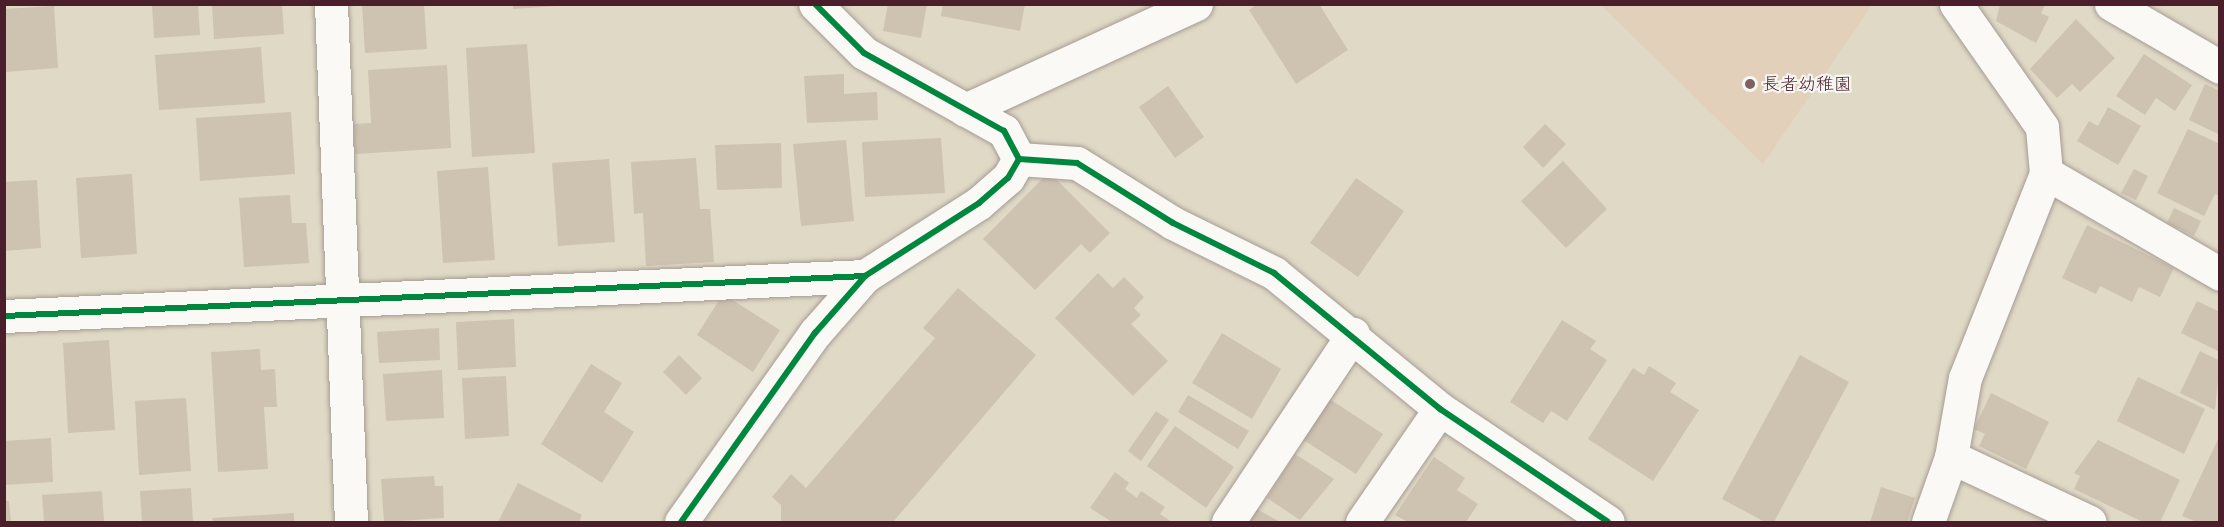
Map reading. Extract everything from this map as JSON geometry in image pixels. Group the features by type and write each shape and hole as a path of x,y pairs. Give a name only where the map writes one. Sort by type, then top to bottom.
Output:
{"street":[{"path":"331,4 351,522"},
{"path":"815,4 864,53 1004,131 1019,159"},
{"path":"965,110 1196,4"},
{"path":"1928,522 1951,457 1965,378 2046,172 2042,127 1956,4"},
{"path":"2111,4 2220,67"},
{"path":"681,522 815,333 865,276 980,203 1008,178 1019,159"},
{"path":"1019,159 1077,163 1173,224 1274,273 1353,334 1440,409 1608,522"},
{"path":"2046,172 2220,274"},
{"path":"4,316 865,276"},
{"path":"1228,522 1353,334"},
{"path":"1362,522 1440,409"},
{"path":"1951,457 2090,522"}],"shaded area":[{"name":"長者幼稚園","path":"1601,5 1872,5 1763,164"}],"building":[{"path":"152,4 198,4 200,35 154,38"},
{"path":"212,4 282,4 284,34 214,39"},
{"path":"362,4 424,4 427,49 365,53"},
{"path":"513,4 556,4 556,6 513,9"},
{"path":"888,4 927,4 921,38 883,31"},
{"path":"943,4 1025,4 1020,31 941,16"},
{"path":"1257,4 1319,4 1348,50 1296,84 1249,10"},
{"path":"2000,5 2045,5 2041,13 2049,17 2036,43 1996,21"},
{"path":"54,6 58,68 4,72 4,9"},
{"path":"2076,19 2115,58 2080,92 2072,84 2057,98 2030,69"},
{"path":"527,44 535,153 472,157 466,48"},
{"path":"261,47 265,103 159,110 155,55"},
{"path":"2144,54 2192,85 2175,111 2156,98 2145,115 2116,96"},
{"path":"447,65 451,148 355,154 353,124 371,123 368,70"},
{"path":"844,74 844,94 877,92 878,120 807,123 804,76"},
{"path":"2205,84 2220,91 2220,135 2189,120"},
{"path":"1168,86 1204,137 1175,158 1139,107"},
{"path":"2108,107 2141,126 2118,165 2077,141 2089,121 2098,126"},
{"path":"291,112 295,174 200,181 196,118"},
{"path":"1545,124 1566,144 1543,168 1523,147"},
{"path":"2188,129 2220,144 2220,196 2215,194 2204,216 2157,193"},
{"path":"941,138 945,193 865,197 862,142"},
{"path":"846,140 854,221 801,226 793,144"},
{"path":"781,143 782,188 717,190 715,145"},
{"path":"696,158 700,209 710,209 714,262 646,266 643,213 634,214 631,162"},
{"path":"609,159 615,242 558,246 552,163"},
{"path":"1563,161 1607,209 1566,248 1521,201"},
{"path":"488,167 495,260 443,263 437,171"},
{"path":"2134,169 2148,176 2136,200 2121,193"},
{"path":"1049,172 1110,233 1090,253 1081,244 1035,290 983,239"},
{"path":"132,174 137,254 81,258 76,178"},
{"path":"1356,178 1404,211 1358,277 1310,243"},
{"path":"37,180 41,248 4,251 4,182"},
{"path":"290,195 292,223 306,223 309,263 244,267 239,198"},
{"path":"2174,208 2201,221 2194,236 2167,223"},
{"path":"2087,225 2174,268 2160,297 2139,287 2132,302 2100,286 2096,294 2062,278"},
{"path":"1098,273 1113,288 1124,277 1144,297 1134,308 1141,315 1131,324 1168,361 1133,396 1055,318"},
{"path":"958,288 1036,355 893,522 781,522 781,505 772,497 791,474 806,488 935,338 923,328"},
{"path":"723,294 780,330 753,372 697,335"},
{"path":"2197,301 2220,312 2220,352 2181,333"},
{"path":"514,319 516,367 458,370 456,322"},
{"path":"1562,320 1596,341 1590,349 1607,360 1567,421 1551,411 1543,423 1510,402"},
{"path":"439,328 440,360 379,363 377,332"},
{"path":"1222,333 1281,369 1252,419 1192,383"},
{"path":"109,340 115,430 68,433 63,343"},
{"path":"260,349 261,370 275,369 277,407 264,407 268,469 218,472 211,352"},
{"path":"2200,351 2220,361 2215,410 2180,393"},
{"path":"679,355 702,378 686,395 663,372"},
{"path":"1800,355 1849,382 1774,522 1765,522 1722,499"},
{"path":"591,364 622,383 604,412 634,432 602,483 541,444"},
{"path":"1649,366 1676,383 1670,392 1699,410 1653,481 1588,439 1633,368 1644,375"},
{"path":"442,370 444,418 386,421 383,374"},
{"path":"506,376 509,436 465,439 462,378"},
{"path":"2138,377 2205,409 2184,454 2117,421"},
{"path":"1991,393 2049,422 2026,469 1979,446 1985,434 1974,429"},
{"path":"1188,395 1249,431 1238,449 1178,412"},
{"path":"186,398 191,471 139,475 135,401"},
{"path":"1328,398 1383,434 1356,474 1302,439"},
{"path":"1156,411 1169,420 1141,461 1128,451"},
{"path":"1175,426 1234,467 1206,508 1147,466"},
{"path":"2220,435 2220,522 2197,522 2182,516"},
{"path":"51,438 53,482 4,485 4,441"},
{"path":"2098,440 2180,480 2160,522 2143,522 2074,489 2080,476 2074,473"},
{"path":"1295,454 1334,479 1300,520 1267,498"},
{"path":"1434,457 1465,478 1457,490 1478,504 1466,522 1408,522 1395,515"},
{"path":"1115,472 1129,483 1125,489 1137,498 1141,491 1165,507 1160,514 1172,522 1112,522 1090,508"},
{"path":"434,476 435,486 443,486 444,518 384,522 381,479"},
{"path":"518,483 582,515 579,522 498,522"},
{"path":"1881,487 1915,498 1907,522 1870,522"},
{"path":"191,488 193,522 142,522 140,491"},
{"path":"102,491 104,522 44,522 42,495"},
{"path":"4,501 9,501 11,522 4,522"},
{"path":"1257,509 1280,522 1249,522"},
{"path":"294,513 294,522 213,522 212,518"}],"cycle path":[{"path":"681,522 815,333 865,276 979,203 1008,178 1019,159 1004,131 864,53 815,4"},
{"path":"1019,159 1077,163 1173,223 1274,273 1440,409 1608,522"},
{"path":"4,316 865,276"}],"place":[{"name":"長者幼稚園","path":"1750,84"}]}
